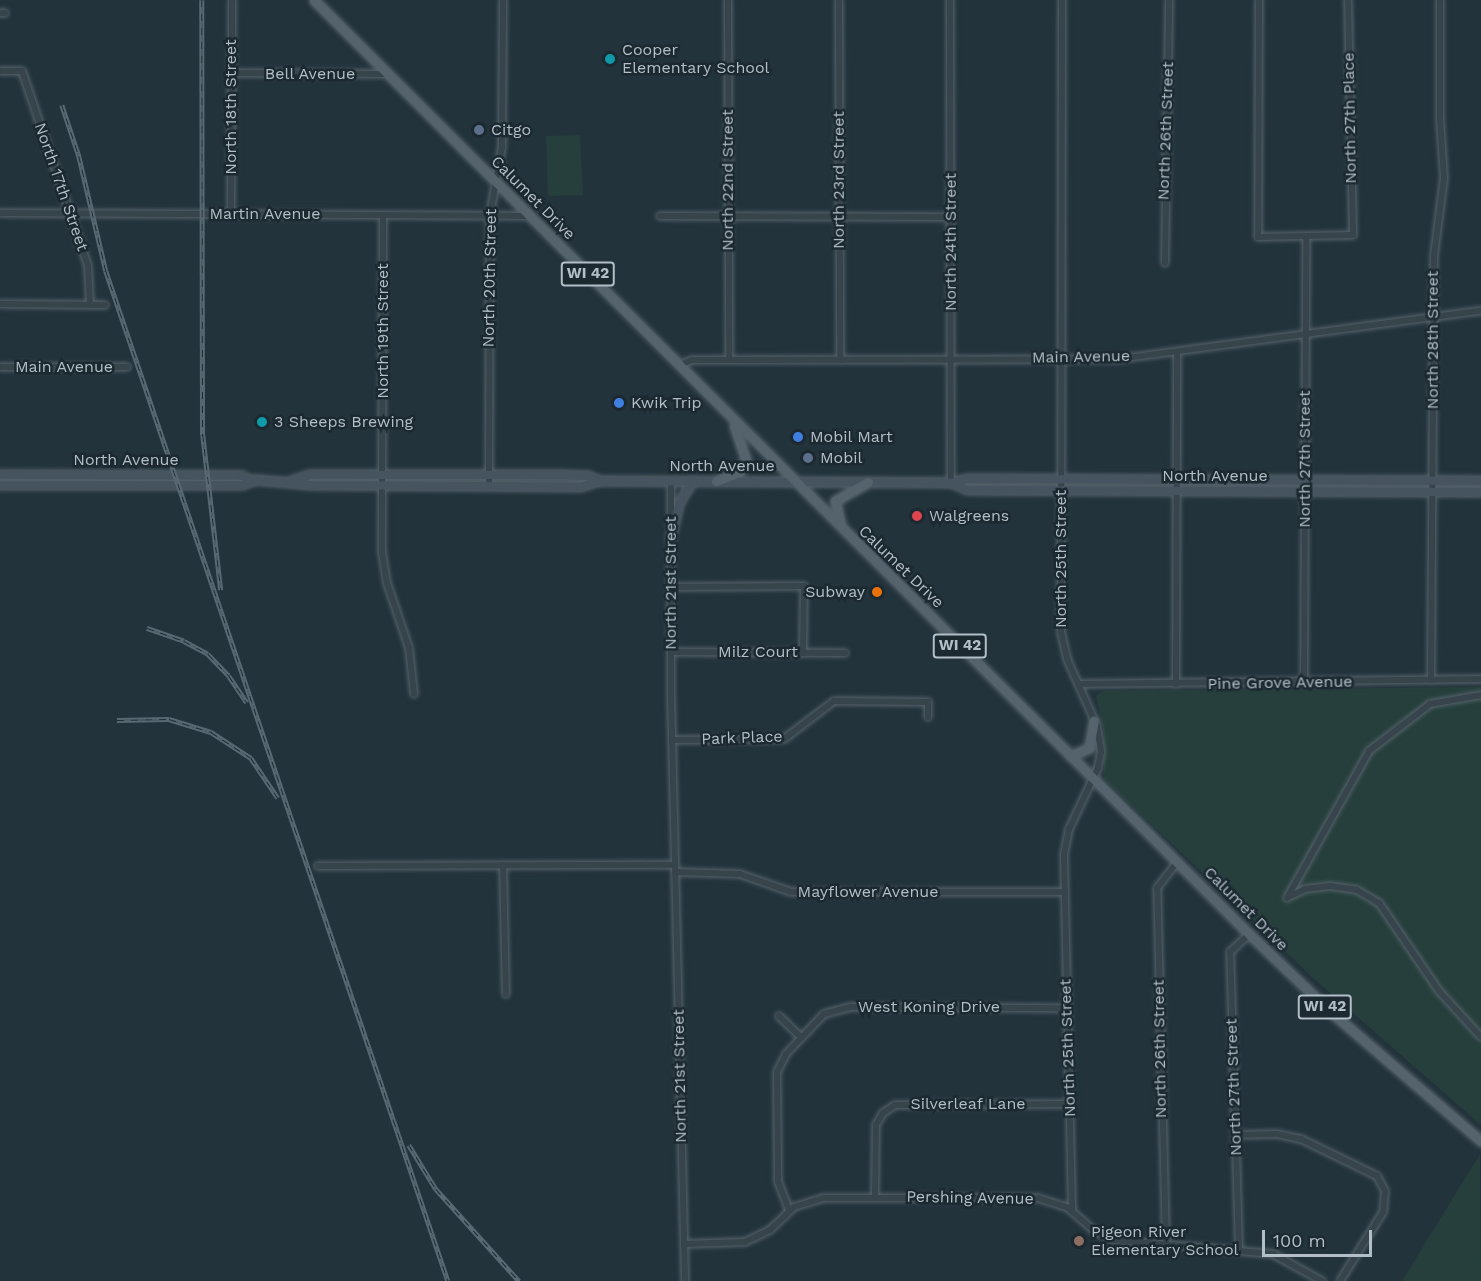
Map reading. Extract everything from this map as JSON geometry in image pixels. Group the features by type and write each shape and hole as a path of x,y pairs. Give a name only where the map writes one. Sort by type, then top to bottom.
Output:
{"main road":[{"name":"Calumet Drive","path":"314,0 680,365 792,481 1250,934 1330,1012 1481,1142"},
{"path":"716,481 738,472 746,460 730,418"},
{"name":"North Avenue","path":"0,475 242,476 251,481"},
{"name":"North Avenue","path":"292,481 304,476 382,475 586,475 600,481"},
{"name":"North Avenue","path":"0,485 242,485 251,481 292,481 313,485 580,487 600,481 951,483 968,479 1061,478 1481,481"},
{"path":"671,537 680,501 693,481"},
{"path":"850,538 838,519 835,501 868,482"},
{"name":"North Avenue","path":"951,483 968,490 1481,492"},
{"path":"1070,756 1089,748 1094,720"}],"street":[{"name":"North 18th Street","path":"231,214 232,0"},
{"name":"North 20th Street","path":"489,486 490,215 502,147 503,0"},
{"name":"North 22nd Street","path":"728,0 729,360"},
{"name":"North 23rd Street","path":"839,0 840,360"},
{"name":"North 24th Street","path":"950,0 951,483"},
{"name":"North 25th Street","path":"1062,0 1061,632 1067,659 1094,720 1101,752 1093,778 1067,836 1065,892 1072,1211"},
{"name":"North 26th Street","path":"1165,263 1169,0"},
{"path":"1259,0 1258,237 1306,236"},
{"name":"North 27th Place","path":"1306,236 1353,236 1348,0"},
{"name":"North 28th Street","path":"1431,680 1432,318 1434,256 1444,178 1440,120 1440,0"},
{"name":"North 17th Street","path":"0,71 22,71 88,266 90,305"},
{"name":"Bell Avenue","path":"232,73 387,74"},
{"name":"Martin Avenue","path":"0,213 529,216"},
{"name":"North 19th Street","path":"383,215 384,565 409,648 414,694"},
{"path":"660,216 951,217"},
{"name":"North 27th Street","path":"1304,682 1306,236"},
{"path":"0,304 105,305"},
{"name":"Main Avenue","path":"680,365 692,360 1119,359 1481,311"},
{"path":"1176,684 1177,352"},
{"name":"Main Avenue","path":"0,367 127,368"},
{"name":"North 21st Street","path":"671,481 672,740 685,1281"},
{"path":"671,586 804,586 803,653"},
{"name":"Milz Court","path":"671,652 845,653"},
{"name":"Pine Grove Avenue","path":"1079,684 1481,679"},
{"path":"1481,695 1430,704 1369,751 1287,898 1305,889 1330,886 1357,890 1379,903 1439,991 1481,1037"},
{"name":"Park Place","path":"672,740 784,739 834,701 928,702 928,717"},
{"name":"North 26th Street","path":"1166,1244 1157,888 1177,862"},
{"name":"Mayflower Avenue","path":"318,866 675,868 734,873 791,891 1065,892"},
{"path":"503,866 506,994"},
{"name":"North 27th Street","path":"1239,1249 1230,952 1250,934"},
{"name":"West Koning Drive","path":"789,1210 778,1181 775,1081 780,1063 824,1014 842,1008 1068,1008"},
{"path":"779,1016 801,1037"},
{"name":"Silverleaf Lane","path":"875,1197 876,1125 883,1113 895,1105 1070,1104"},
{"path":"1236,1135 1295,1137 1377,1176 1385,1191 1383,1212 1340,1281"},
{"name":"Pershing Avenue","path":"684,1244 745,1242 770,1230 789,1210 813,1199 1038,1198 1072,1211 1094,1231 1113,1240 1239,1249 1280,1256 1322,1281"}],"green space":[{"path":"580,135 583,195 548,196 546,136"},
{"path":"1481,687 1481,1125 1313,978 1104,779 1104,731 1096,696 1102,691"},
{"path":"1480,1154 1481,1281 1402,1281"}],"railway":[{"path":"202,0 203,435 221,590"},
{"path":"62,105 79,156 106,271 448,1281"},
{"path":"147,628 184,641 208,654 229,676 247,703"},
{"path":"117,720 169,719 211,732 251,758 278,798"},
{"path":"409,1145 436,1189 519,1281"}],"place":[{"name":"Cooper Elementary School","path":"610,59"},
{"name":"Citgo","path":"479,130"},
{"name":"Kwik Trip","path":"619,403"},
{"name":"3 Sheeps Brewing","path":"262,422"},
{"name":"Mobil Mart","path":"798,437"},
{"name":"Mobil","path":"808,458"},
{"name":"Walgreens","path":"917,516"},
{"name":"Subway","path":"877,592"},
{"name":"Pigeon River Elementary School","path":"1079,1241"}]}
